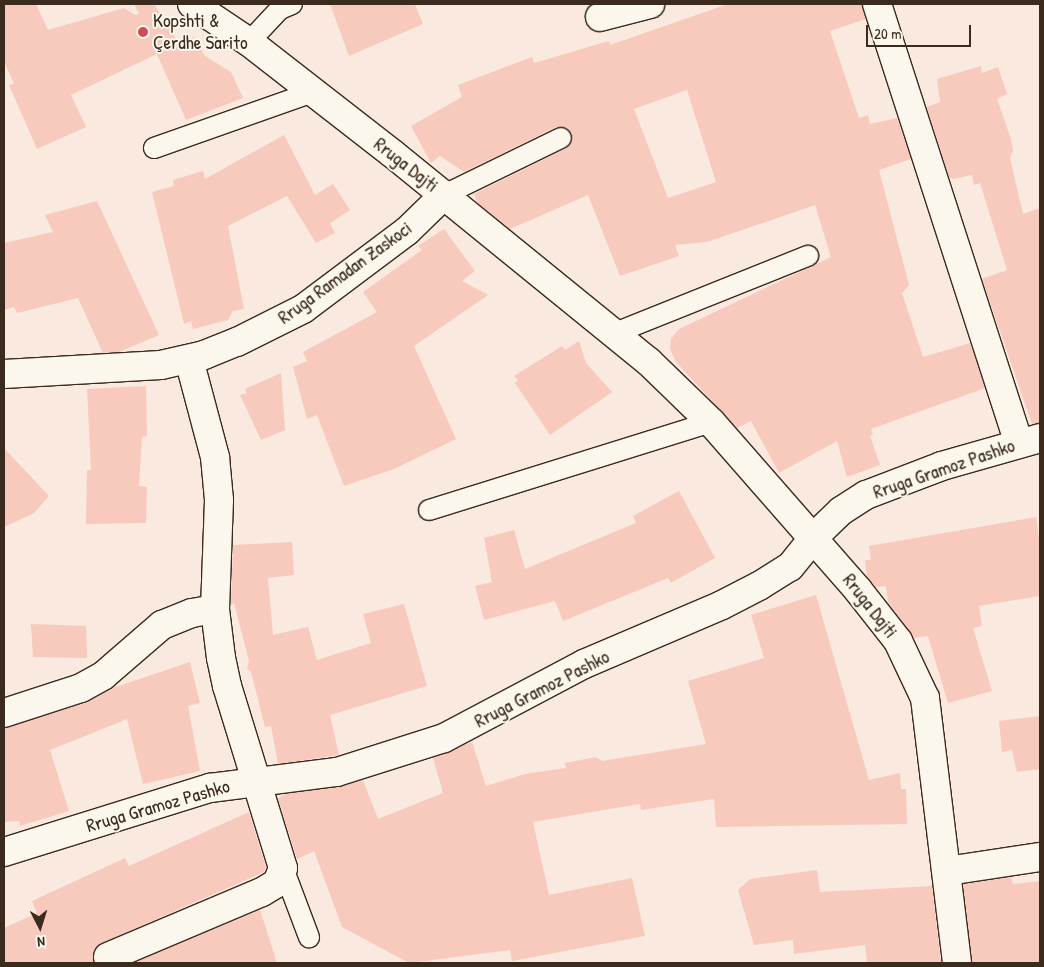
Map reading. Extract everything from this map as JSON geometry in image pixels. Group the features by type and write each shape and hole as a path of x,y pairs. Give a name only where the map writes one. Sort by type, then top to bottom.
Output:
{"street":[{"name":"Rruga Dajti","path":"192,4 249,42 444,195 614,333 712,422 815,536 898,641 919,683 926,705 957,963"},
{"path":"600,18 650,4"},
{"path":"877,4 1030,441"},
{"name":"Rruga Ramadan Zaskoci","path":"4,374 146,367 189,359 256,334 303,308 407,231 444,195"},
{"path":"108,960 262,892 277,883 283,868 227,686 215,609 219,500 215,457 189,359"},
{"name":"Rruga Gramoz Pashko","path":"4,852 210,788 256,781 313,777 337,772 444,738 584,664 722,605 759,586 790,567 815,536 841,511 866,495 942,466 1030,441"},
{"path":"4,713 81,688 104,675 162,625 192,612 215,609"},
{"path":"947,871 1040,857"}],"lane":[{"path":"249,42 280,9 292,4"},
{"path":"154,148 313,92"},
{"path":"444,195 561,138"},
{"path":"614,333 808,256"},
{"path":"429,510 712,422"},
{"path":"283,868 308,937"}],"building":[{"path":"4,4 36,4 48,30 124,8 135,15 139,14 134,4 154,4 179,44 193,37 205,56 231,72 243,98 186,120 157,54 71,95 86,127 37,149 9,85 14,84 4,61"},
{"path":"330,4 415,4 423,24 349,56"},
{"path":"728,4 862,4 866,19 830,31 859,118 868,115 870,124 897,118 911,159 879,170 909,285 902,293 923,357 970,343 985,388 871,429 873,435 870,436 880,465 847,477 837,441 779,473 751,421 737,428 676,362 670,349 671,339 679,329 831,257 815,205 707,242 675,245 679,256 620,276 588,195 510,229 478,203 474,194 567,148 573,139 568,128 556,127 464,172 440,156 431,163 411,126 462,97 458,85 532,57 534,63 609,41 610,45","holes":["687,90 716,182 668,198 634,109"]},
{"path":"981,66 982,73 998,67 1007,94 997,99 1011,139 1013,150 1010,158 1023,214 1040,208 1040,423 1032,424 982,279 1007,270 980,183 974,185 972,175 953,179 949,177 927,107 940,102 937,79"},
{"path":"284,135 315,195 333,184 350,210 330,223 335,233 316,243 287,196 228,226 244,309 233,311 228,320 193,329 191,321 184,324 152,192 174,186 173,180 203,171 205,179"},
{"path":"97,201 159,335 119,352 103,353 78,298 17,313 14,307 4,310 4,243 53,232 45,215"},
{"path":"444,229 475,271 462,281 488,295 414,346 456,439 394,469 344,486 317,415 307,419 293,367 307,361 303,352 377,312 363,292 422,250 418,246"},
{"path":"579,341 586,363 612,392 550,435 515,383 518,380 514,376 562,346 565,350"},
{"path":"281,373 285,430 261,440 240,395 247,393 245,389"},
{"path":"146,386 147,436 142,437 139,486 147,487 146,523 86,524 87,470 91,470 87,389"},
{"path":"4,448 49,496 34,513 4,527"},
{"path":"679,491 715,558 671,583 668,578 563,621 555,601 484,620 475,586 492,582 484,538 514,530 525,569 636,523 633,516"},
{"path":"1036,517 1040,545 1040,596 979,606 982,626 973,628 992,691 948,703 928,636 914,638 888,602 886,586 876,587 867,577 865,560 871,560 869,546"},
{"path":"292,542 294,575 268,578 273,635 308,627 317,660 371,643 363,614 404,604 427,686 330,715 339,755 278,764 271,726 265,727 251,672 247,668 249,661 234,603 231,605 233,545"},
{"path":"816,595 869,780 900,773 901,789 906,789 907,824 716,827 714,799 641,810 640,804 533,822 549,895 632,878 645,936 512,961 510,950 409,963 342,927 314,851 297,859 278,799 284,794 339,787 363,780 378,819 443,793 433,758 472,742 486,786 525,774 566,768 565,763 596,757 602,761 706,744 688,681 764,658 751,615"},
{"path":"31,624 86,626 87,658 33,657"},
{"path":"190,662 200,703 188,706 200,771 143,784 127,719 50,750 69,811 20,826 19,821 4,822 4,728 86,703 113,688"},
{"path":"1040,716 1040,769 1017,772 1012,750 1002,752 999,721"},
{"path":"249,812 266,867 264,872 102,943 93,955 94,963 4,963 4,928 37,913 32,901 125,858 129,866"},
{"path":"817,870 820,892 932,886 941,963 867,963 865,945 794,954 793,940 754,945 738,890 750,879"},
{"path":"1011,877 1013,884 1040,881 1040,963 972,963 963,884"},
{"path":"260,910 277,963 133,963"}],"place":[{"name":"Kopshti & Çerdhe Sarito","path":"143,32"}]}
